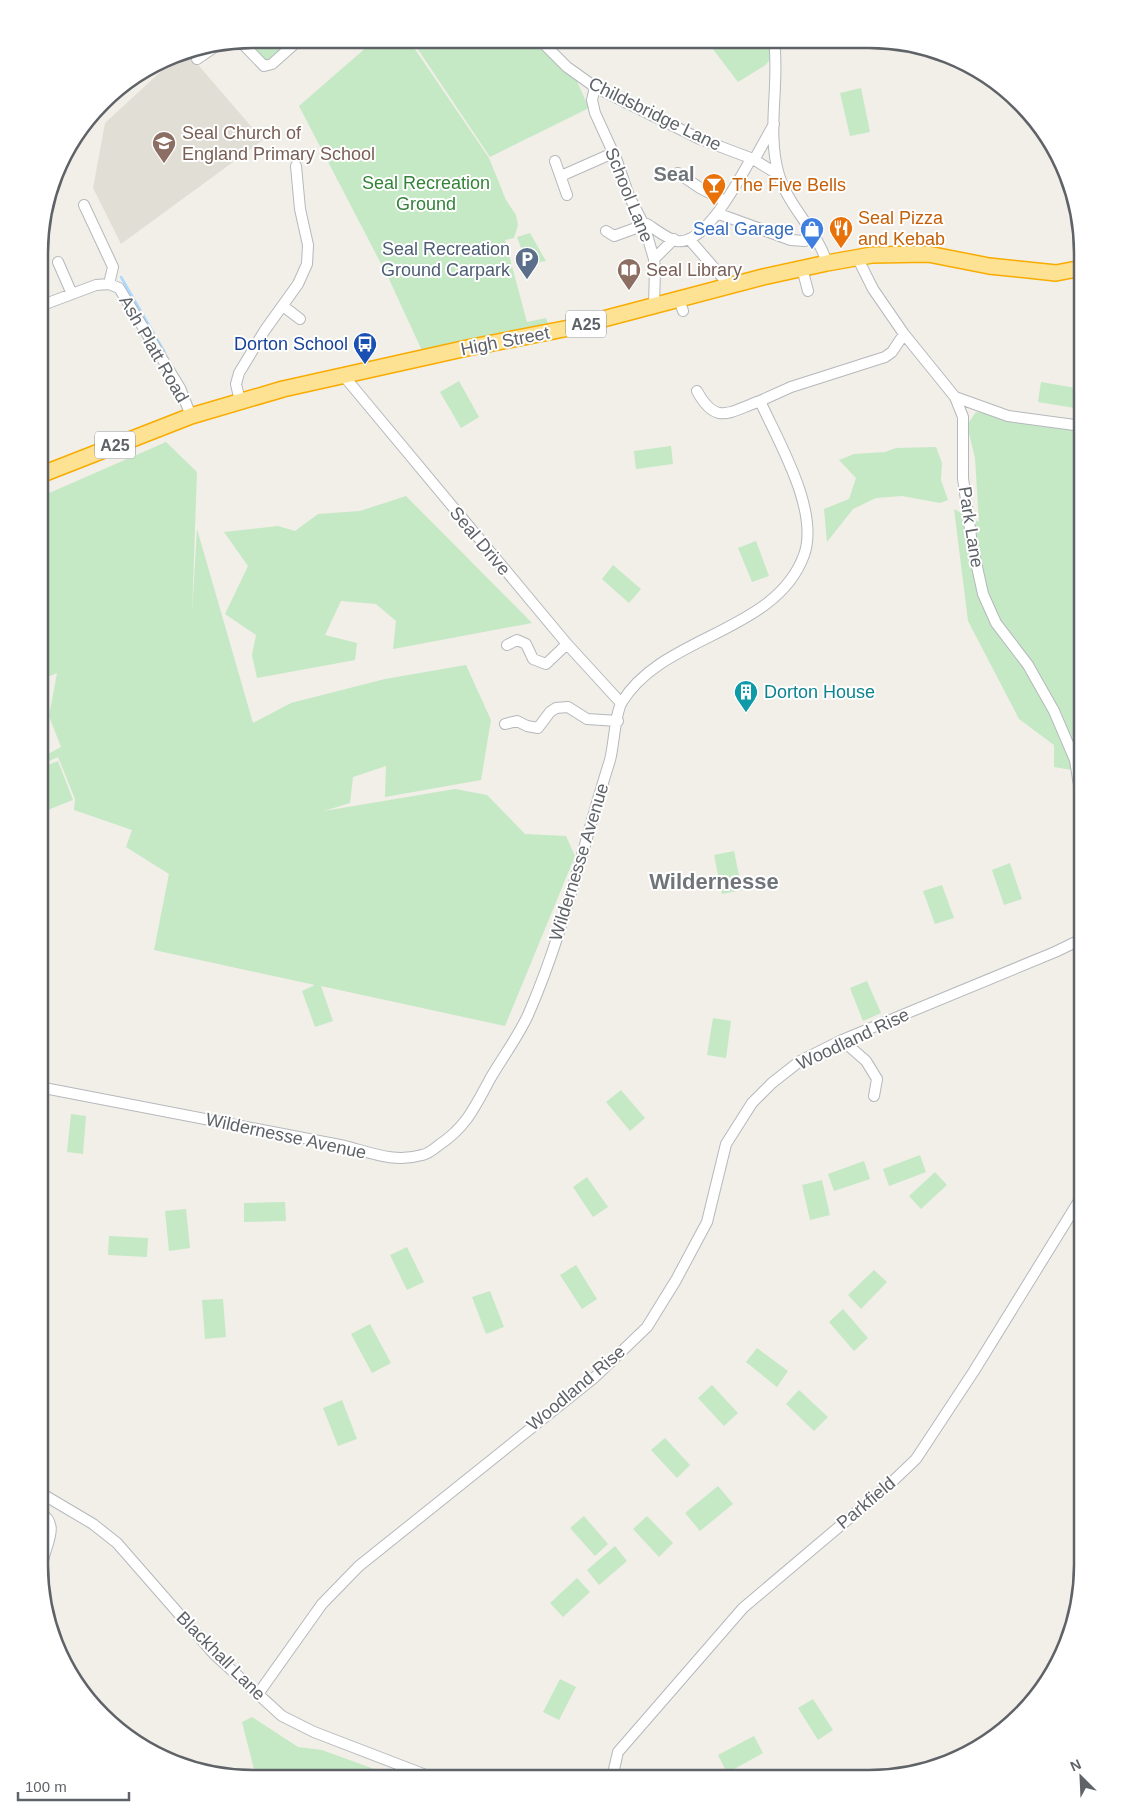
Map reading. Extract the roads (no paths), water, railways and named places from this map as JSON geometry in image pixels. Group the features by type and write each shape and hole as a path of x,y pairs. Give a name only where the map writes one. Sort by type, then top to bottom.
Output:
{"highway":[{"name":"A25","path":"857,258 931,254 989,266 1056,274 1074,270"},
{"name":"High Street","path":"191,416 304,384 467,348 550,332 654,306 681,305 726,287 802,268 857,258"},
{"name":"A25","path":"48,472 191,416"}],"street":[{"path":"247,48 264,66 272,64 290,48"},
{"name":"Childsbridge Lane","path":"548,48 566,67 593,86 700,139 752,159 779,175"},
{"path":"774,48 776,162 779,175 795,208 815,236 827,263"},
{"path":"197,59 206,52"},
{"name":"School Lane","path":"593,86 592,98 594,109 627,192 644,225 654,259 654,306"},
{"path":"606,231 614,236 647,224 674,239 689,239 719,214 725,201 775,123"},
{"path":"560,176 613,153"},
{"path":"555,161 567,195"},
{"path":"240,401 236,384 238,375 265,330 298,284 308,262 308,245 300,209 296,166"},
{"path":"678,173 700,188 725,201"},
{"name":"Ash Platt Road","path":"84,205 113,267 109,284 119,288 180,388 191,416"},
{"path":"719,214 788,239 803,241 815,236"},
{"path":"654,259 674,239"},
{"path":"689,239 723,278 726,287"},
{"name":"Park Lane","path":"857,258 876,293 904,334 955,397 963,417 963,478 972,544 983,594 996,624 1028,666 1054,711 1074,758"},
{"path":"58,262 72,294"},
{"path":"802,268 808,291"},
{"path":"48,303 109,284"},
{"path":"283,306 300,319"},
{"path":"697,391 705,405 714,413 725,414 791,387 836,375 885,357 892,352 904,334"},
{"name":"Seal Drive","path":"343,376 566,644 621,703"},
{"path":"955,397 1008,416 1074,425"},
{"path":"621,703 641,680 669,658 737,623 767,603 787,586 804,556 809,537 802,503 789,464 760,401"},
{"path":"963,417 978,406"},
{"path":"507,645 517,640 526,644 533,659 546,664 566,644"},
{"name":"Wildernesse Avenue","path":"48,1088 345,1146 393,1160 424,1155 458,1133 527,1017 549,962 611,756 621,703"},
{"path":"505,724 517,721 527,726 538,728 550,712 556,708 568,707 587,719 618,721"},
{"name":"Woodland Rise","path":"258,1694 322,1604 359,1566 595,1377 647,1327 676,1280 707,1222 726,1144 752,1103 772,1083 800,1061 842,1040 1055,952 1074,942"},
{"path":"842,1040 866,1061 877,1079 874,1096"},
{"name":"Parkfield","path":"614,1770 618,1752 743,1608 892,1482 916,1459 945,1417 1074,1209"},
{"name":"Blackhall Lane","path":"48,1497 93,1524 117,1543 214,1654 282,1716 314,1732 413,1770"},
{"path":"48,1520 51,1531 48,1542"}],"waterway":[{"path":"121,277 165,353"}],"place":[{"name":"Seal Church of England Primary School","path":"164,164"},
{"name":"The Five Bells","path":"714,206"},
{"name":"Seal Pizza and Kebab","path":"841,249"},
{"name":"Seal Garage","path":"812,250"},
{"name":"Seal Recreation Ground Carpark","path":"527,280"},
{"name":"Seal Library","path":"629,291"},
{"name":"Dorton School","path":"365,365"},
{"name":"Dorton House","path":"746,713"}],"district":[{"name":"Seal","path":"674,174"},
{"name":"Wildernesse","path":"714,881"}],"park label":[{"name":"Seal Recreation Ground","path":"426,193"}]}
